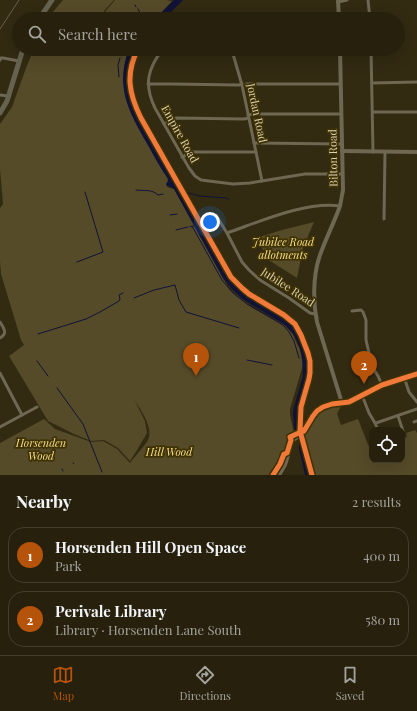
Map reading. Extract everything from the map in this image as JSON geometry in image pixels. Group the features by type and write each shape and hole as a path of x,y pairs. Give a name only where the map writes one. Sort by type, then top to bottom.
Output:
{"main road":[{"path":"44,12 52,0"},
{"path":"0,112 9,96 21,56"}],"street":[{"path":"339,12 338,1 346,0"},
{"path":"368,0 369,12"},
{"name":"Empire Road","path":"158,56 151,67 148,84 149,92 153,104 182,157 193,174 198,178 203,181 233,184 305,174 342,174"},
{"name":"Jordan Road","path":"234,56 242,85 262,181"},
{"name":"Bilton Road","path":"340,56 343,190 340,206 319,259 315,280 315,314 342,403"},
{"path":"371,56 373,152"},
{"path":"0,60 3,58 19,61"},
{"path":"372,83 417,82"},
{"path":"148,84 340,84"},
{"path":"0,95 9,96"},
{"path":"373,112 417,112"},
{"path":"164,124 176,118 248,116 258,114 341,114"},
{"path":"254,143 342,144"},
{"path":"342,151 417,152"},
{"path":"182,157 192,152 256,152"},
{"path":"384,219 385,152"},
{"path":"227,233 298,210 317,206 340,206"},
{"name":"Jubilee Road","path":"216,215 242,262 253,275 290,298 310,313 315,314"},
{"path":"352,311 361,310 365,316 366,340 373,368 382,385"},
{"path":"0,322 5,330 5,334 2,338 0,338"},
{"path":"0,373 22,415"},
{"path":"279,475 285,465 293,440 303,433 313,416 320,408 332,404 349,402 382,385 417,374"},
{"path":"404,377 409,392 417,402"},
{"path":"362,395 377,427"},
{"path":"0,427 37,407"},
{"path":"375,423 417,409"},
{"path":"398,416 402,427"}],"green space":[{"path":"63,0 114,0 104,12 53,12"},
{"path":"115,0 172,1 162,12 105,12"},
{"path":"31,56 127,56 123,79 127,100 168,177 167,187 174,189 229,289 253,308 283,324 292,333 300,350 303,365 290,409 294,433 289,435 285,456 275,475 0,475 0,443 44,419 55,429 91,442 103,441 117,449 130,463 146,443 149,435 146,419 134,399 145,421 147,433 130,461 118,448 104,440 91,441 48,421 9,356 24,345 21,340 1,274 0,208 3,204 0,169 0,124 12,107"},
{"name":"Jubilee Road allotments","path":"314,222 303,248 297,278 270,261 256,238 282,230"},
{"path":"341,406 337,414 341,425 358,419 369,447 369,463 405,463 406,433 415,430 417,433 417,475 314,475 302,437 313,419 320,412 332,407"}],"shaded area":[{"path":"174,0 183,0 171,12 162,12"},
{"path":"127,56 134,56 131,67 130,85 134,103 142,120 230,277 247,294 284,316 296,329 305,344 309,361 309,370 307,384 300,408 299,425 312,475 305,475 299,449 299,440 297,432 294,429 294,407 303,376 302,356 299,346 294,335 285,325 241,298 223,278 174,189 166,185 168,179 130,112 124,88 123,76"}],"waterway":[{"path":"119,77 118,65 120,58"},
{"path":"136,190 151,191 158,195 163,194"},
{"path":"77,262 103,252 85,192"},
{"path":"185,192 199,196 227,198 229,200"},
{"path":"170,215 177,214"},
{"path":"192,226 222,280 233,293 247,304 283,325 294,341 299,358"},
{"path":"176,230 188,227"},
{"path":"134,298 154,290 175,285 179,300 186,312 239,328"},
{"path":"38,334 86,319 119,301 119,295 123,293"},
{"path":"247,360 272,365"},
{"path":"37,361 48,376"},
{"path":"57,388 83,424 102,472"}],"railway":[{"path":"0,29 19,0"}],"cycle path":[{"path":"135,56 131,67 130,84 137,109 231,277 249,294 284,315 295,324 301,335 310,361 310,373 301,407 300,431 312,475"},
{"path":"273,475 284,454 287,453 291,440 290,437 303,430 304,431 317,411 332,404 349,402 382,385 417,374"}],"place":[{"name":"Horsenden Hill Open Space","path":"196,376"},
{"name":"Perivale Library","path":"364,384"}],"park label":[{"name":"Horsenden Wood","path":"41,449"},
{"name":"Hill Wood","path":"169,452"}]}
